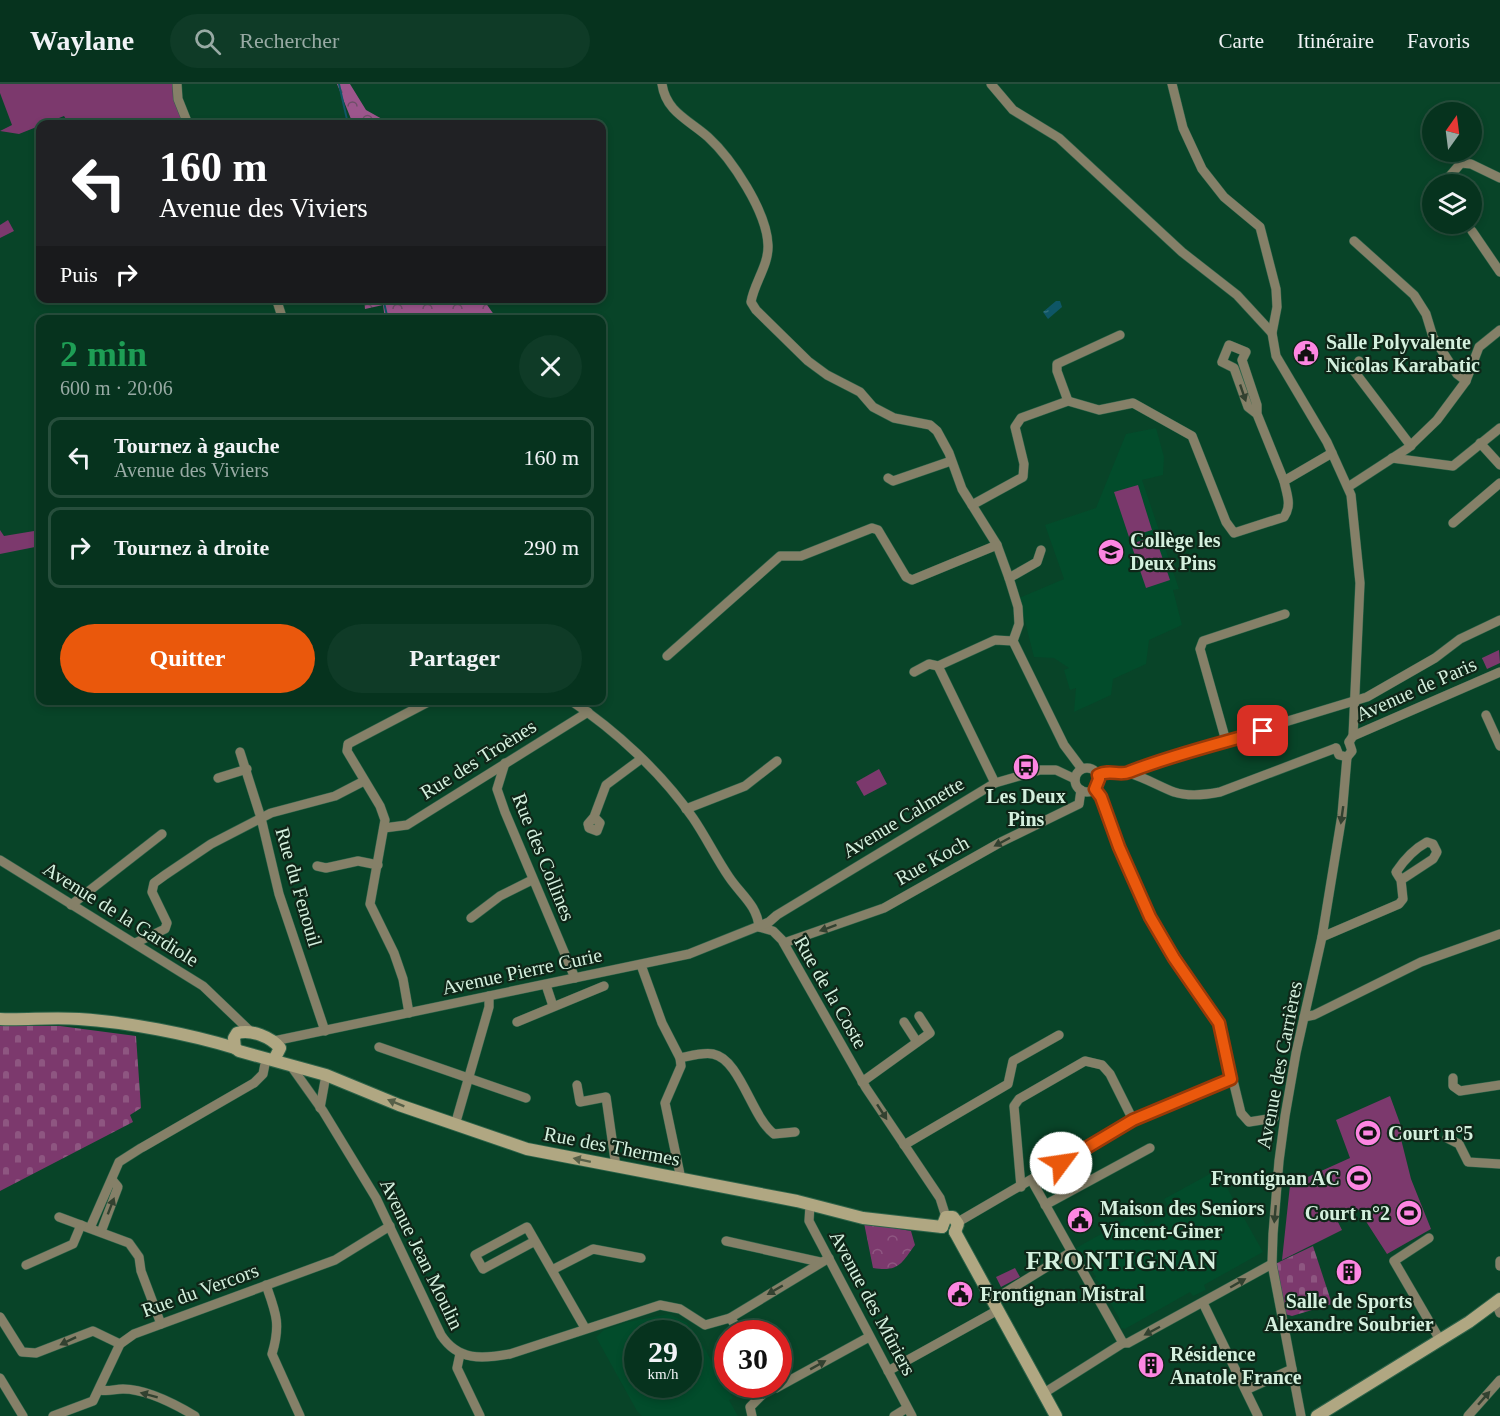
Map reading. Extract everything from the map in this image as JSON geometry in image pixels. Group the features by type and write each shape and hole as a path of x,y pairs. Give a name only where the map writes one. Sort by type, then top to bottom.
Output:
{"main road":[{"path":"0,1019 79,1019 212,1042 235,1040 251,1032 277,1054"},
{"path":"235,1040 277,1054"},
{"name":"Rue des Thermes","path":"277,1054 455,1125 527,1149 810,1205 863,1218 950,1224"},
{"path":"950,1224 1056,1416"},
{"path":"1317,1416 1499,1305"}],"street":[{"path":"177,84 178,99 186,120"},
{"path":"662,84 664,97 674,111 718,147 752,195 768,245 765,264 752,295 751,302 756,310 808,361 827,375 860,392 873,406 894,418 930,425 942,438 962,489 997,545 1009,578 1019,624 1013,641 1064,745 1082,769"},
{"path":"991,84 1013,110 1059,138 1182,252 1237,295 1272,333"},
{"path":"1172,84 1183,128 1202,169 1224,197 1260,227 1276,289 1277,307 1272,333 1276,356 1332,453 1348,487 1353,506 1360,583 1352,751 1347,757 1339,755 1336,748"},
{"path":"1452,174 1461,163 1472,164 1500,178"},
{"path":"1474,234 1500,272"},
{"path":"1354,241 1414,295 1426,314 1433,337 1457,374 1466,381"},
{"path":"1348,487 1411,446 1437,420 1466,381 1479,347 1500,330"},
{"path":"1068,401 1057,371 1058,364 1120,335"},
{"path":"972,506 1023,477 1021,444 1015,427 1021,418 1068,401 1099,410 1132,403 1192,436 1226,522 1234,533 1284,517 1289,509 1289,502 1284,481 1257,414 1257,405 1242,360 1246,352 1229,345 1222,362 1234,368 1248,407 1257,414"},
{"path":"1359,361 1354,371 1411,446"},
{"path":"1392,458 1453,466 1500,428"},
{"path":"1480,443 1500,465"},
{"path":"1284,481 1332,453"},
{"path":"888,478 893,481 951,461"},
{"path":"1453,523 1500,483"},
{"path":"667,656 780,556 801,556 872,528 878,530 906,577 912,580 997,545"},
{"path":"1009,578 1037,562 1041,550"},
{"path":"1226,741 1200,649 1203,641 1285,614"},
{"path":"1128,773 1150,764 1263,731 1367,697 1435,657 1460,639 1500,620"},
{"path":"914,672 929,664 938,666 995,640 1013,641"},
{"path":"938,666 994,783"},
{"name":"Avenue de Paris","path":"1351,739 1500,672"},
{"path":"409,1013 403,979 394,953 370,904 384,828 380,806 347,751 348,744 422,705"},
{"path":"578,705 641,759 686,809 729,878 757,913 759,927"},
{"name":"Rue des Troènes","path":"384,828 407,825 588,712"},
{"path":"1486,716 1500,746"},
{"path":"1098,775 1113,771 1128,773 1174,792 1205,795 1229,789 1336,748 1340,741 1351,739"},
{"name":"Rue du Fenouil","path":"240,752 261,818 279,894 325,1031"},
{"name":"Avenue des Carrières","path":"1301,1416 1272,1264 1279,1161 1304,1017 1322,937 1342,815 1347,757"},
{"path":"594,818 606,785 641,759"},
{"path":"686,809 746,786 777,760"},
{"name":"Rue des Collines","path":"505,763 497,789 504,812 575,978"},
{"path":"1082,769 1089,768 1098,775 1099,779 1095,789"},
{"path":"1082,769 1076,779 1081,790 1095,789"},
{"path":"218,778 247,770"},
{"name":"Avenue Calmette","path":"759,927 994,783 1040,770 1056,770 1076,779"},
{"name":"Rue des Collines","path":"488,773 498,782"},
{"path":"135,943 165,929 167,923 152,892 154,883 211,844 271,813 335,796 364,781"},
{"path":"1095,789 1101,797 1119,847 1150,917 1174,958 1219,1023 1241,1113 1249,1122 1274,1118"},
{"name":"Rue Koch","path":"784,943 884,908 1001,842 1079,804 1081,790"},
{"path":"71,905 162,834"},
{"path":"1322,937 1398,904 1403,899 1401,880 1396,872 1419,846 1427,842 1433,844 1437,852 1433,859 1401,880"},
{"name":"Avenue de la Gardiole","path":"0,860 203,986 251,1032"},
{"path":"317,866 327,868 358,861 378,865"},
{"path":"471,918 500,896 532,880"},
{"name":"Rue de la Coste","path":"759,927 774,932 784,943 862,1082 940,1198 950,1224"},
{"name":"Avenue Pierre Curie","path":"277,1054 290,1039 689,954 759,927"},
{"path":"1304,1017 1314,1015 1430,958 1500,934"},
{"path":"641,964 662,1023 680,1058 681,1066 665,1104 681,1179"},
{"path":"546,985 553,1006"},
{"path":"517,1022 604,986"},
{"path":"455,1125 489,1007 489,996"},
{"name":"Avenue de la Gardiole","path":"221,1003 235,1040"},
{"path":"862,1082 930,1033 919,1016"},
{"path":"904,1022 917,1042"},
{"path":"904,1145 1008,1084 1013,1061 1059,1035"},
{"path":"379,1047 526,1098"},
{"path":"680,1058 711,1053 720,1056 742,1082 766,1128 774,1134 795,1132"},
{"path":"26,1265 73,1244 86,1227 107,1184 113,1181 119,1162 254,1083 277,1054"},
{"name":"Avenue Jean Moulin","path":"277,1054 297,1071 376,1198 441,1335 448,1346 460,1354 488,1358 499,1356 660,1305 680,1309 705,1325 730,1318"},
{"path":"1021,1187 1014,1106 1019,1099 1085,1061 1102,1065 1110,1074 1133,1120"},
{"path":"320,1108 326,1075"},
{"path":"1454,1078 1453,1086 1460,1091 1500,1085"},
{"path":"950,1224 1021,1187 1133,1120 1231,1079"},
{"path":"577,1085 580,1102 606,1097 616,1167"},
{"path":"1447,1138 1459,1144 1468,1162 1500,1164"},
{"path":"1045,1205 1149,1148"},
{"path":"1032,1180 1123,1343"},
{"path":"101,1232 118,1187 113,1181"},
{"name":"Avenue des Mûriers","path":"810,1205 807,1216 824,1260 909,1412"},
{"path":"59,1217 101,1232 135,1249 161,1324"},
{"name":"Rue du Vercors","path":"120,1344 134,1334 335,1260 390,1226"},
{"path":"535,1241 483,1269 475,1255 527,1227 554,1269 585,1328"},
{"path":"1429,1238 1394,1261 1440,1340"},
{"path":"726,1241 824,1260"},
{"path":"554,1269 593,1249 641,1258"},
{"path":"888,1371 995,1305 1071,1252"},
{"path":"730,1318 824,1260"},
{"path":"1500,1261 1500,1266"},
{"path":"1044,1393 1123,1343 1128,1343 1272,1264"},
{"path":"266,1285 278,1320 277,1338 272,1354 300,1416"},
{"path":"1203,1303 1258,1416"},
{"path":"2,1322 22,1352 36,1353 93,1331 120,1344 93,1401 52,1416"},
{"path":"792,1379 869,1338"},
{"path":"460,1354 457,1368 480,1416"},
{"path":"1246,1390 1292,1369"},
{"path":"0,1378 23,1416"},
{"path":"1468,1416 1500,1380"},
{"path":"100,1390 109,1392 125,1389 150,1395 168,1401 195,1416"},
{"path":"752,1416 750,1411 756,1398"},
{"path":"894,1416 909,1412"}],"shaded area":[{"name":"Collège les Deux Pins","path":"1156,428 1164,457 1163,475 1142,480 1179,589 1173,590 1182,625 1149,640 1146,664 1113,679 1111,695 1074,712 1076,688 1070,690 1064,670 1069,668 1054,658 1034,657 1019,598 1064,579 1045,525 1096,508 1126,434"},
{"path":"1217,1170 1263,1252 1204,1285 1206,1290 1193,1296 1190,1292 1125,1329 1121,1328 1119,1318 1097,1284 1099,1283 1093,1279 1096,1277 1076,1248 1128,1219 1126,1209 1137,1203 1141,1211 1139,1213 1146,1225 1171,1211 1164,1199"},
{"path":"669,1314 681,1320 638,1320"},
{"path":"624,1323 624,1388 596,1337 604,1330"},
{"path":"702,1344 714,1365 714,1398 733,1398 729,1400 738,1416 642,1416 630,1398 702,1398"}],"green space":[{"path":"0,84 175,84 184,120 66,120 64,116 54,120 36,120 36,127 19,134 0,131 12,125 0,93"},
{"path":"337,84 350,84 366,110 384,120 351,120"},
{"path":"8,220 14,231 0,238 0,225"},
{"path":"364,303 486,303 494,315 384,315 383,305 365,309"},
{"path":"1138,485 1152,530 1129,537 1114,492"},
{"path":"0,530 4,536 36,531 36,547 0,554"},
{"path":"1155,536 1170,580 1146,588 1131,544"},
{"path":"1499,650 1500,663 1487,669 1482,658"},
{"path":"879,769 887,784 864,796 856,782"},
{"path":"0,1026 60,1026 136,1036 141,1108 130,1115 133,1122 0,1191"},
{"name":"Frontignan AC","path":"1390,1096 1405,1137 1401,1139 1411,1179 1431,1229 1387,1254 1358,1209 1337,1220 1342,1230 1282,1260 1290,1185 1350,1158 1336,1120"},
{"path":"864,1223 911,1231 915,1245 898,1265 889,1269 873,1268"},
{"path":"1313,1246 1332,1304 1292,1316 1285,1314 1275,1264"},
{"path":"1015,1268 1020,1277 1001,1287 996,1277"}],"water":[{"path":"1056,301 1060,301 1062,307 1048,319 1043,312"}],"waterway":[{"path":"339,84 347,120"},
{"path":"384,303 387,315"}],"place":[{"name":"Salle Polyvalente Nicolas Karabatic","path":"1306,353"},
{"name":"Collège les Deux Pins","path":"1111,552"},
{"name":"Les Deux Pins","path":"1026,767"},
{"name":"Court n°5","path":"1368,1133"},
{"name":"Frontignan AC","path":"1359,1178"},
{"name":"Court n°2","path":"1409,1213"},
{"name":"Maison des Seniors Vincent-Giner","path":"1080,1220"},
{"name":"Salle de Sports Alexandre Soubrier","path":"1349,1272"},
{"name":"Frontignan Mistral","path":"960,1294"},
{"name":"Résidence Anatole France","path":"1151,1365"}],"district":[{"name":"FRONTIGNAN","path":"1122,1260"}],"route":[{"path":"1061,1163 1133,1120 1231,1079 1219,1023 1174,958 1150,917 1119,847 1101,797 1095,789 1098,784 1098,775 1102,772 1113,771 1128,773 1150,764 1263,731"}]}
